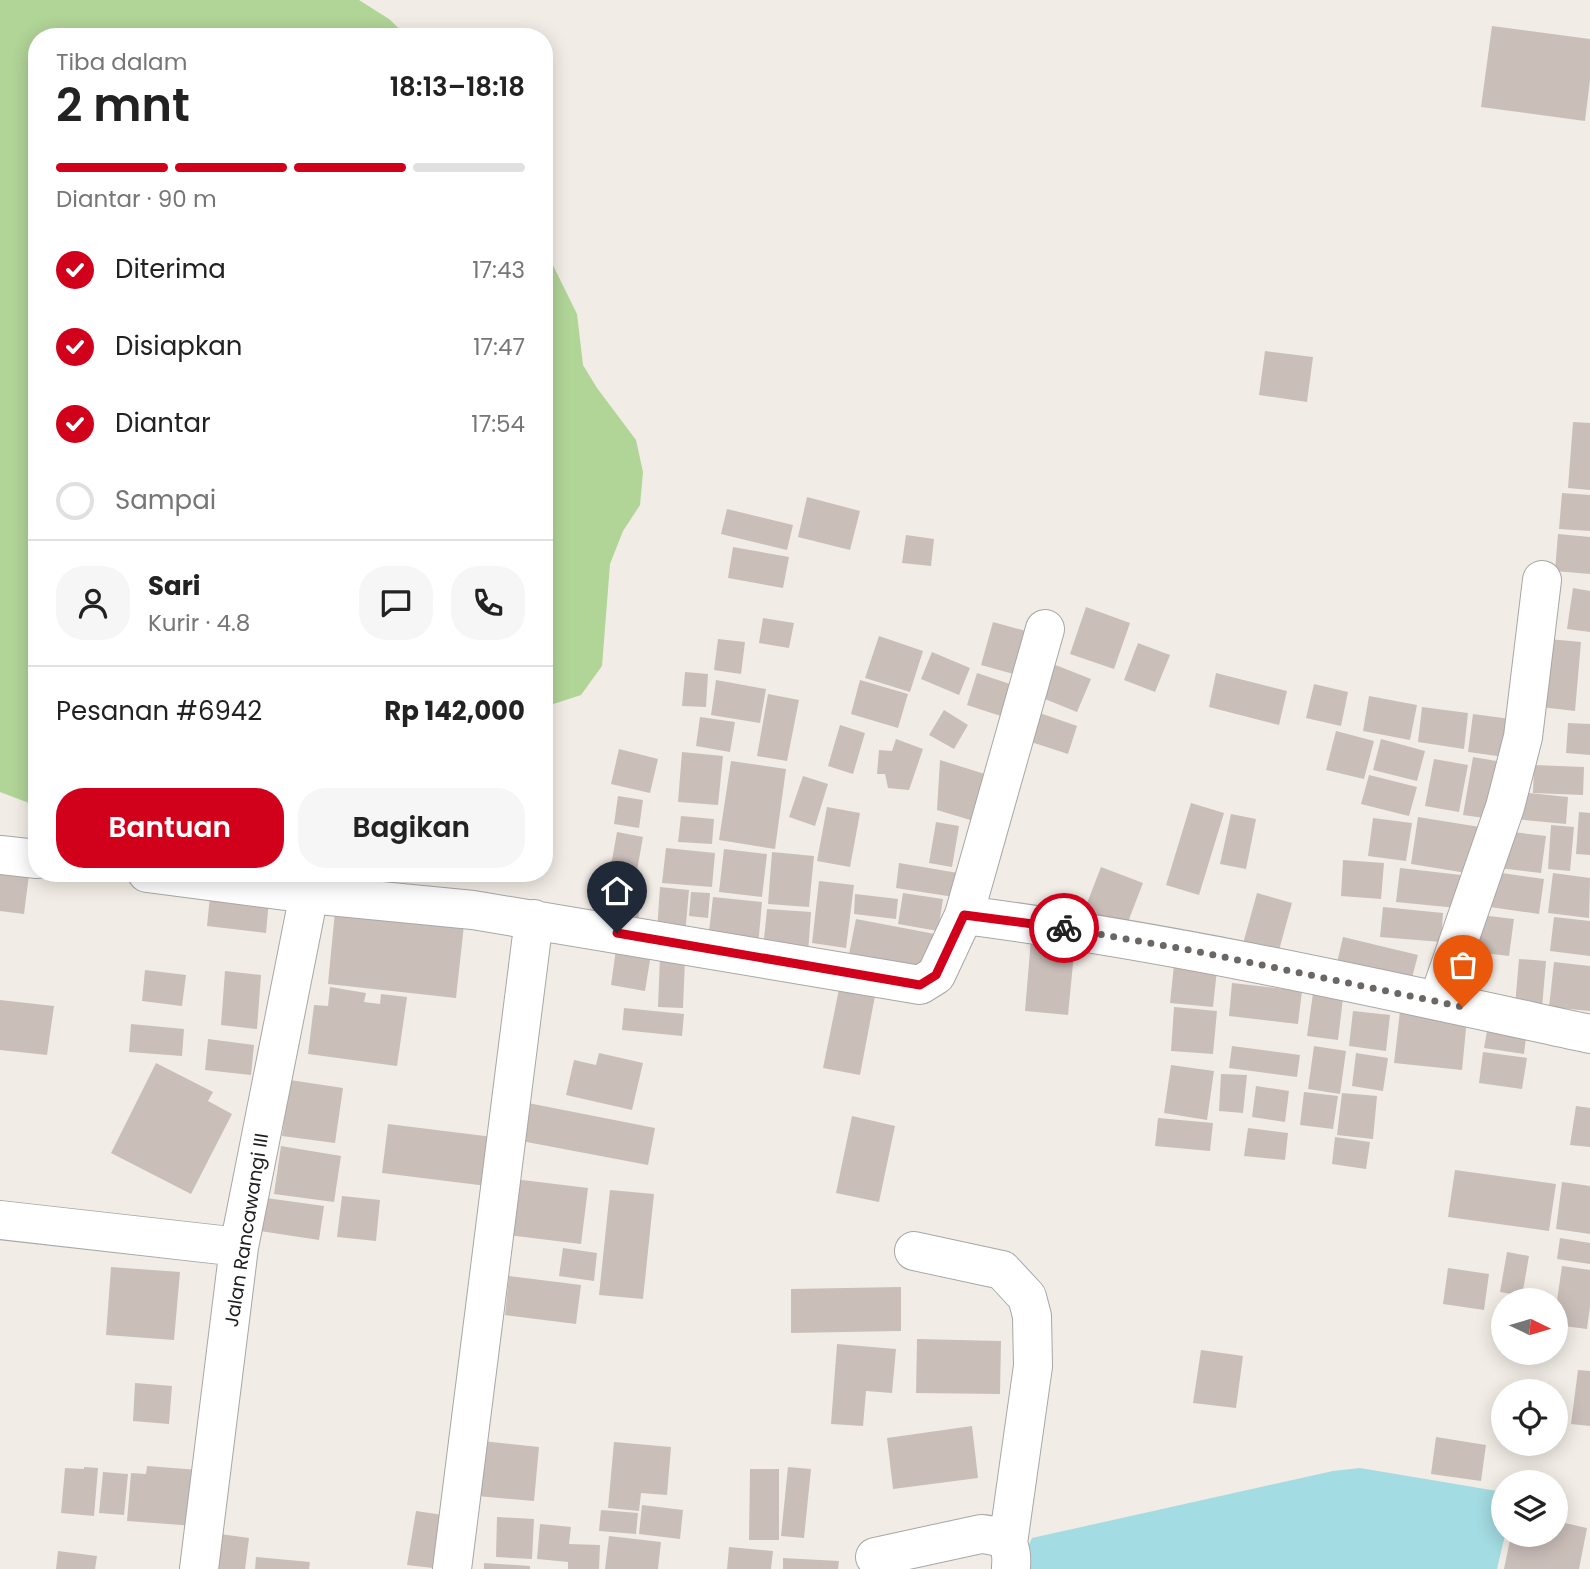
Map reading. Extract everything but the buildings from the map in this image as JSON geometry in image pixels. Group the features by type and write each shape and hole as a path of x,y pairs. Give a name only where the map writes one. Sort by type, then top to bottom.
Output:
{"street":[{"path":"1438,1001 1505,807 1523,737 1542,580"},
{"path":"216,882 309,894 473,909 920,985 936,975 964,915 1045,629"},
{"path":"0,855 28,858"},
{"name":"Jalan Rancawangi III","path":"199,1569 239,1247 309,894"},
{"path":"964,915 1087,931 1590,1034"},
{"path":"452,1569 534,919"},
{"path":"0,1220 239,1247"},
{"path":"914,1251 1002,1270 1027,1297 1032,1316 1033,1366 1009,1556"},
{"path":"875,1557 981,1534 997,1535 1009,1556"}],"green space":[{"path":"0,0 359,0 398,28 28,28 28,803 0,792"},
{"path":"553,265 577,314 583,365 636,440 643,472 640,505 623,531 610,564 602,666 581,695 553,704"}],"water":[{"path":"1360,1468 1491,1490 1491,1547 1502,1547 1497,1569 1021,1569 1022,1559 1032,1538 1333,1471"}],"way so far":[{"path":"1064,928 1195,951 1463,1007"}],"route":[{"path":"617,933 920,985 936,975 964,915 1064,928"}]}
